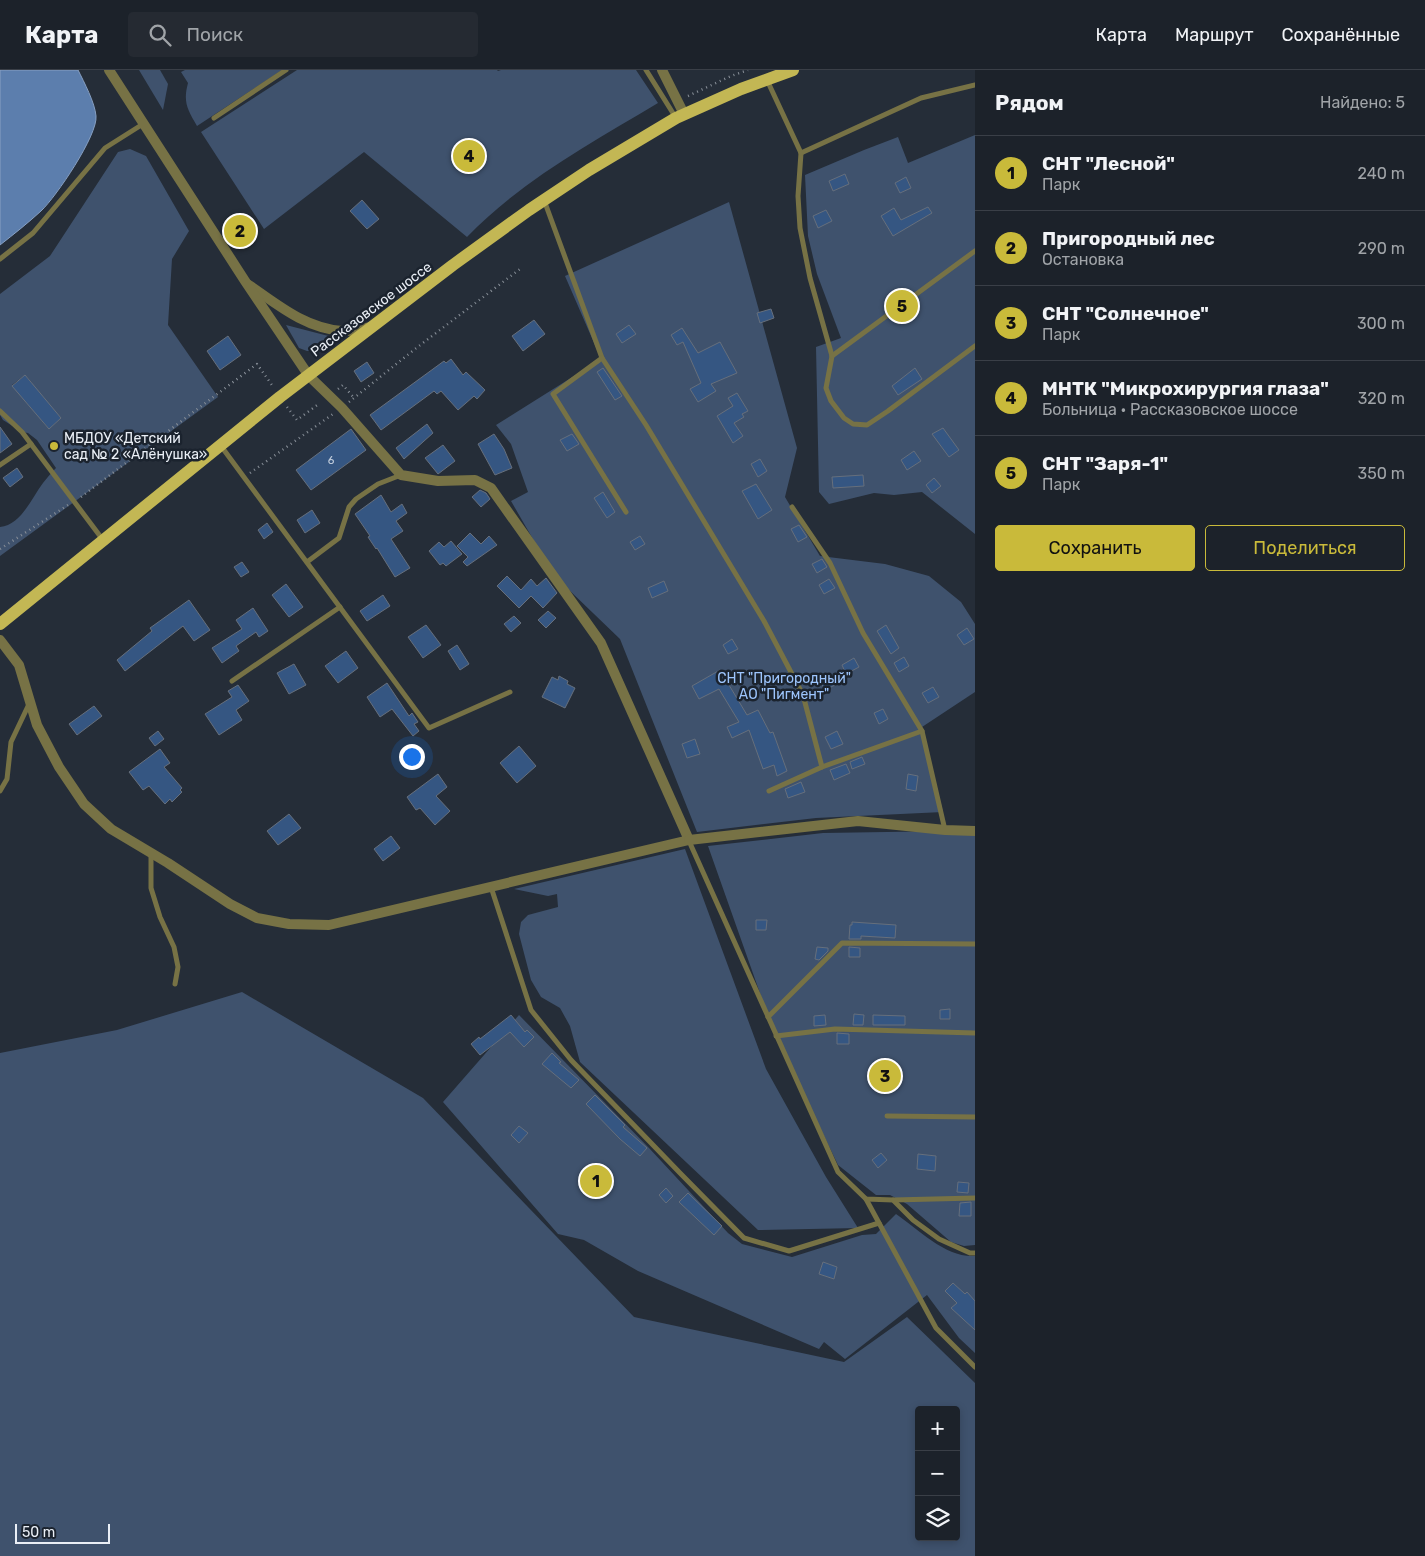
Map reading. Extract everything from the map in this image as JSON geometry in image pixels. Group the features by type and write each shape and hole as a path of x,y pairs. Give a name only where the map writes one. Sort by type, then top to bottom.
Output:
{"main road":[{"name":"Рассказовское шоссе","path":"0,624 280,397 454,265 544,200 589,170 680,116 741,89 793,70"}],"street":[{"path":"109,70 308,376 342,408 401,475 438,481 475,480 491,488 601,643 688,840"},
{"path":"662,70 677,101 680,116"},
{"path":"245,281 302,321 324,328 343,331 373,327"},
{"path":"0,640 19,665 37,725 58,767 84,804 110,829 237,908 257,918 289,924 329,925 688,840 858,821 975,832"}],"lane":[{"path":"214,118 286,70"},
{"path":"646,70 680,116"},
{"path":"767,80 801,153 798,196 800,228 810,278 832,356 826,388 831,401 844,418 853,424 866,425 888,412 975,346"},
{"path":"801,153 921,98 975,85"},
{"path":"0,259 33,234 104,148 144,123"},
{"path":"544,200 602,358 646,425 764,621 803,695 822,767"},
{"path":"832,356 975,252"},
{"path":"602,358 553,394 626,512"},
{"path":"0,411 22,432 103,541"},
{"path":"0,466 30,444"},
{"path":"221,446 430,728 510,692"},
{"path":"307,562 339,538 349,507 356,499 378,484 401,475"},
{"path":"792,506 830,563 863,633 922,731 945,830"},
{"path":"232,681 340,607"},
{"path":"0,791 7,779 11,742 30,701"},
{"path":"769,791 822,767 922,731"},
{"path":"688,840 838,1172 866,1199 936,1328 975,1366"},
{"path":"151,853 151,888 160,917 174,947 178,967 175,984"},
{"path":"492,887 531,1010 572,1060 680,1174 744,1238 789,1251 879,1223"},
{"path":"768,1017 842,943 975,944"},
{"path":"776,1036 834,1029 975,1033"},
{"path":"886,1116 975,1117"},
{"path":"866,1199 975,1198"},
{"path":"893,1200 913,1220 939,1240 970,1253 975,1253"}],"path":[{"path":"677,101 748,70"},
{"path":"244,477 342,408 415,349 520,269"},
{"path":"0,549 74,502 256,364 297,420 343,385 354,398"}],"green space":[{"path":"139,70 160,70 168,84 163,110"},
{"path":"185,70 282,70 197,126 187,105 188,83 181,72"},
{"path":"297,70 636,70 658,103 582,148 533,181 510,198 467,237 364,152 264,229 201,132"},
{"path":"975,135 975,534 922,492 894,495 874,493 829,504 819,492 816,347 841,338 817,274 808,236 805,175 898,137 908,163"},
{"path":"130,149 146,156 189,231 172,259 168,325 218,397 0,556 0,527 14,522 20,516 56,468 37,440 3,420 0,415 0,294 50,256 118,152","holes":["25,375 32,383 20,394 12,385","38,391 45,399 33,410 26,402","54,410 61,418 49,429 41,420"]},
{"name":"СНТ \"Пригородный\" АО \"Пигмент\"","path":"729,202 797,448 785,497 820,556 885,564 929,576 961,602 975,624 975,692 922,727 943,812 816,818 697,832 620,639 567,588 541,553 511,501 528,492 511,444 496,425 601,359 565,276"},
{"path":"286,325 340,339 323,351 307,351 299,348"},
{"path":"950,831 975,834 975,1245 964,1246 951,1242 907,1204 890,1195 876,1195 838,1165 773,1030 708,846 823,833"},
{"path":"685,849 766,1069 826,1177 858,1228 758,1230 580,1062 570,1026 560,1008 541,997 531,980 519,934 521,922 528,915 558,907 557,894 548,896 514,889"},
{"path":"242,992 423,1098 634,1317 844,1362 907,1317 975,1383 975,1556 0,1556 0,1053 117,1030"},
{"path":"519,1015 649,1148 728,1233 742,1244 792,1257 862,1235 876,1234 896,1214 943,1248 954,1253 975,1256 975,1353 959,1338 927,1295 845,1359 824,1342 819,1349 638,1271 584,1240 558,1234 443,1102"}],"shaded area":[{"path":"0,70 78,70 86,86 96,116 95,125 83,151 48,204 0,245"}],"building":[{"path":"845,174 849,184 833,191 829,181"},
{"path":"906,177 911,188 900,193 895,183"},
{"path":"362,200 379,219 367,229 350,211"},
{"path":"928,207 932,213 893,236 881,216 894,208 901,220"},
{"path":"826,210 832,221 818,228 813,216"},
{"path":"771,309 774,318 760,323 757,313"},
{"path":"534,320 545,334 523,351 512,336"},
{"path":"629,325 636,334 622,343 616,334"},
{"path":"682,328 698,353 720,342 737,373 711,384 716,391 698,402 690,389 701,383 683,342 677,345 671,335"},
{"path":"228,336 241,355 220,370 207,351"},
{"path":"451,359 463,375 466,372 485,390 477,399 474,396 458,410 441,391 437,394 434,391 381,430 370,415 444,361 446,363"},
{"path":"367,362 374,373 361,382 354,371"},
{"path":"603,368 622,396 615,400 597,372"},
{"path":"915,368 922,379 898,395 892,386"},
{"path":"25,375 61,418 49,429 12,386"},
{"path":"737,393 748,411 742,414 744,417 734,423 743,436 733,443 717,416 733,406 728,398"},
{"path":"427,424 433,433 404,459 396,448"},
{"path":"0,427 12,444 0,453"},
{"path":"943,428 959,450 949,457 932,434"},
{"path":"351,429 366,450 311,490 296,470"},
{"path":"494,434 504,449 512,468 495,475 478,444"},
{"path":"572,434 579,444 567,451 560,440"},
{"path":"443,445 455,461 438,474 425,458"},
{"path":"914,451 921,461 907,470 901,460"},
{"path":"760,459 767,471 758,477 751,464"},
{"path":"17,468 23,477 10,487 3,478"},
{"path":"863,475 864,486 833,488 832,477"},
{"path":"934,478 941,486 932,493 926,485"},
{"path":"756,484 772,510 758,519 742,491"},
{"path":"480,490 486,493 490,499 481,507 472,497"},
{"path":"603,492 615,512 607,518 594,498"},
{"path":"381,495 391,512 402,504 407,513 396,521 403,531 391,539 410,568 395,577 355,514"},
{"path":"312,510 320,523 305,533 297,520"},
{"path":"267,523 273,532 264,539 258,530"},
{"path":"799,525 807,537 798,542 791,529"},
{"path":"470,533 481,544 489,536 497,545 467,566 463,562 468,557 457,546"},
{"path":"640,536 645,544 635,550 630,542"},
{"path":"451,541 462,554 446,566 443,563 440,565 429,551 439,542 444,547"},
{"path":"822,559 827,567 817,573 812,564"},
{"path":"242,562 249,572 241,577 234,567"},
{"path":"507,576 521,590 531,579 537,586 546,578 557,593 543,608 531,596 519,608 497,586"},
{"path":"829,579 835,588 824,594 819,585"},
{"path":"664,581 668,591 652,598 648,588"},
{"path":"286,584 303,607 289,617 272,595"},
{"path":"383,595 390,606 367,621 360,611"},
{"path":"189,600 210,630 194,641 183,626 125,671 117,660 152,631 150,628"},
{"path":"253,608 268,631 259,637 256,632 236,646 239,651 222,663 212,648 242,629 236,620"},
{"path":"548,611 556,618 546,628 538,620"},
{"path":"514,616 521,623 511,632 504,624"},
{"path":"426,625 441,645 423,658 408,637"},
{"path":"886,625 899,648 891,654 877,631"},
{"path":"967,628 974,639 964,645 957,635"},
{"path":"732,639 738,649 728,654 723,645"},
{"path":"457,645 469,664 460,670 448,651"},
{"path":"346,651 358,668 338,683 325,666"},
{"path":"904,657 909,666 899,672 894,663"},
{"path":"854,658 859,667 846,674 842,665"},
{"path":"294,664 306,685 289,694 277,673"},
{"path":"720,670 747,715 758,710 770,733 773,732 787,771 777,776 774,765 763,769 749,730 732,738 727,727 739,722 719,689 699,699 692,686"},
{"path":"559,676 568,681 567,684 575,688 565,708 542,697 552,677 558,680"},
{"path":"830,676 835,685 825,690 820,681"},
{"path":"387,683 409,716 412,713 418,722 414,724 419,731 413,736 392,709 380,717 367,697"},
{"path":"238,685 249,701 236,710 242,720 219,735 205,714 232,697 228,691"},
{"path":"933,687 939,697 928,703 922,693"},
{"path":"94,706 102,716 77,735 69,724"},
{"path":"883,709 888,719 879,724 874,713"},
{"path":"158,731 164,739 155,746 149,738"},
{"path":"837,731 843,744 831,749 825,737"},
{"path":"695,739 700,754 687,758 682,744"},
{"path":"519,746 536,766 517,783 500,763"},
{"path":"160,749 170,763 164,767 182,788 180,790 182,792 172,802 170,799 165,804 149,786 143,790 129,772"},
{"path":"862,757 865,764 852,769 850,762"},
{"path":"846,764 850,773 834,780 830,770"},
{"path":"438,774 447,787 436,796 450,811 435,825 420,808 416,810 407,797"},
{"path":"908,774 918,776 916,791 906,789"},
{"path":"801,782 805,792 788,798 785,789"},
{"path":"289,814 301,828 278,845 267,831"},
{"path":"391,836 400,848 383,861 374,849"},
{"path":"756,920 767,920 766,930 756,930"},
{"path":"852,922 896,925 895,938 861,936 861,939 849,939"},
{"path":"817,947 828,948 828,951 819,960 815,959"},
{"path":"849,947 860,948 860,957 849,957"},
{"path":"950,1009 950,1019 940,1019 940,1010"},
{"path":"854,1014 864,1015 863,1025 853,1025"},
{"path":"511,1015 525,1032 527,1030 534,1037 524,1047 510,1032 480,1055 471,1044"},
{"path":"825,1015 826,1025 814,1026 814,1016"},
{"path":"873,1015 905,1016 905,1025 873,1025"},
{"path":"837,1033 849,1034 849,1044 837,1044"},
{"path":"552,1053 561,1062 559,1063 579,1080 571,1088 542,1064"},
{"path":"595,1095 625,1125 623,1127 647,1148 640,1156 620,1139 586,1104"},
{"path":"519,1126 528,1133 519,1143 511,1135"},
{"path":"881,1153 887,1160 878,1168 872,1160"},
{"path":"918,1154 936,1156 935,1171 917,1169"},
{"path":"958,1182 969,1183 968,1193 957,1192"},
{"path":"666,1188 673,1196 666,1203 659,1195"},
{"path":"688,1193 722,1226 714,1235 679,1202"},
{"path":"971,1202 971,1216 959,1216 960,1203"},
{"path":"823,1262 837,1267 834,1279 819,1274"},
{"path":"953,1283 965,1294 967,1292 975,1301 975,1330 951,1308 957,1303 945,1291"}],"place":[{"name":"МНТК \"Микрохирургия глаза\"","path":"469,156"},
{"name":"Пригородный лес","path":"240,231"},
{"name":"СНТ \"Заря-1\"","path":"902,306"},
{"name":"МБДОУ «Детский сад № 2 «Алёнушка»","path":"54,446"},
{"name":"СНТ \"Солнечное\"","path":"885,1076"},
{"name":"СНТ \"Лесной\"","path":"596,1181"}]}
